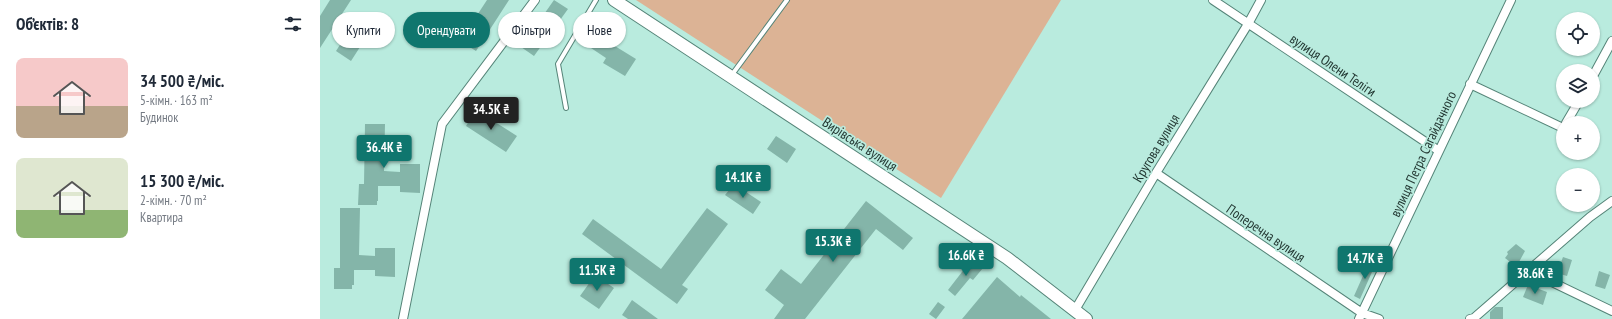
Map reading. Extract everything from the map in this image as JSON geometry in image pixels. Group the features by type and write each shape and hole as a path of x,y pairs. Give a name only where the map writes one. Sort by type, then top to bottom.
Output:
{"main road":[{"name":"Вирівська вулиця","path":"614,0 1007,258 1086,319"}],"street":[{"path":"403,319 442,124 535,0"},
{"name":"вулиця Олени Теліги","path":"1213,0 1438,151"},
{"name":"Кругова вулиця","path":"1075,310 1156,173 1248,24 1261,0"},
{"name":"вулиця Петра Сагайдачного","path":"1360,316 1511,0"},
{"path":"1600,64 1612,41"},
{"path":"1470,84 1556,125"},
{"name":"Поперечна вулиця","path":"1156,173 1360,316 1379,319"},
{"path":"1470,319 1474,318 1590,217 1612,201"},
{"path":"1529,271 1612,311"}],"lane":[{"path":"566,108 558,64 596,0"},
{"path":"731,77 787,0"}],"shaded area":[{"path":"636,0 1061,0 941,198"}],"building":[{"path":"330,0 351,0 343,12 332,12 332,29 320,48 320,16"},
{"path":"487,0 509,0 501,12 498,12 498,17 490,29 490,12 479,12"},
{"path":"554,0 568,9 565,13 546,12"},
{"path":"338,48 359,48 351,61 336,51"},
{"path":"471,48 478,48 476,51"},
{"path":"522,48 540,48 534,56"},
{"path":"591,48 618,48 636,59 625,76 603,63 606,58"},
{"path":"476,110 517,136 506,152 466,126"},
{"path":"365,124 385,124 384,171 400,172 400,164 420,164 420,193 400,192 400,186 378,186 377,205 358,205 359,184 364,184"},
{"path":"776,136 796,149 787,163 767,149"},
{"path":"734,184 761,202 753,214 725,195"},
{"path":"866,201 913,238 903,250 876,229 805,319 774,319 784,305 765,290 781,269 801,284"},
{"path":"340,208 360,208 359,255 375,256 375,248 395,248 395,277 375,276 375,270 354,270 354,285 352,285 352,289 334,289 334,268 340,268"},
{"path":"707,208 728,224 682,285 688,289 677,304 582,234 593,219 661,269"},
{"path":"1516,244 1525,251 1519,262 1517,261 1514,265 1505,258 1508,254 1507,252"},
{"path":"1563,257 1572,260 1567,276 1557,273"},
{"path":"972,259 983,268 973,280 970,278 955,296 948,290"},
{"path":"1370,260 1376,263 1360,299 1354,296"},
{"path":"1599,271 1610,275 1605,289 1595,286"},
{"path":"595,275 614,288 599,309 580,296"},
{"path":"997,277 1020,297 1021,295 1051,319 962,319"},
{"path":"1528,285 1547,292 1543,305 1523,297"},
{"path":"632,300 658,319 628,319 622,315"},
{"path":"938,302 945,307 936,319 929,314"},
{"path":"1495,307 1503,307 1503,319 1490,319 1490,312"}]}
